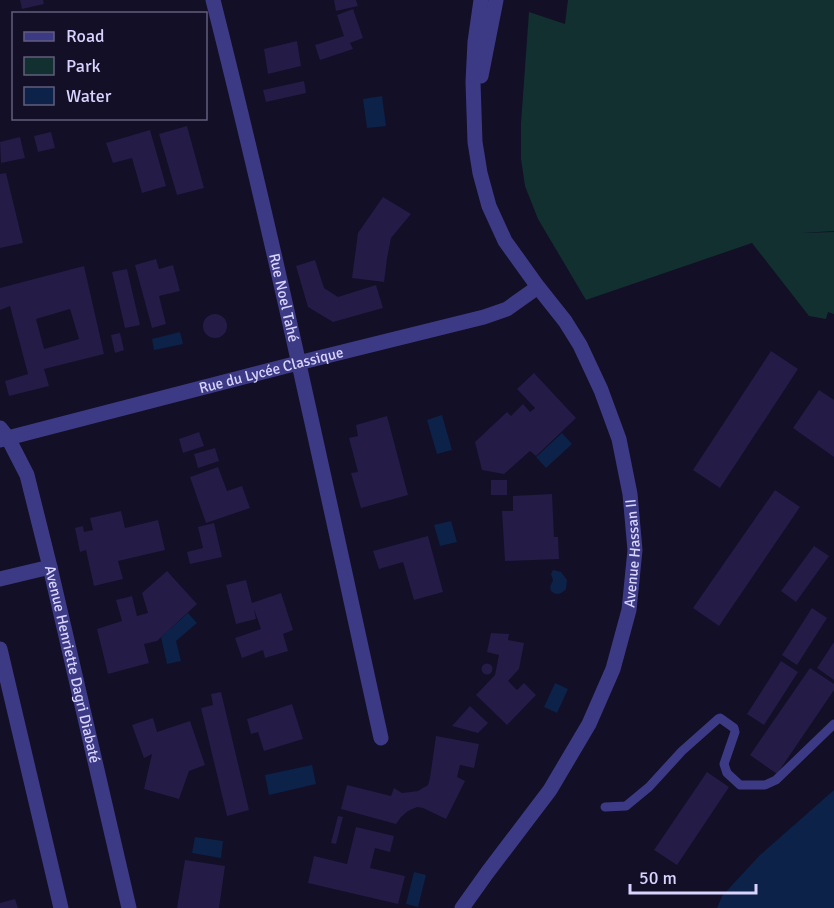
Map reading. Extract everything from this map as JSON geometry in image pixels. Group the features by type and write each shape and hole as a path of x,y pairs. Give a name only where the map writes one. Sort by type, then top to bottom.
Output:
{"street":[{"name":"Rue Noel Tahé","path":"213,0 298,363 381,738"},
{"name":"Avenue Hassan II","path":"462,908 550,790 589,724 614,669 629,610 635,550 630,494 619,439 601,390 580,345 565,321 505,241 489,206 480,173 473,117 473,72 481,0"},
{"name":"Avenue Hassan II","path":"473,117 496,0"},
{"name":"Rue du Lycée Classique","path":"3,435 484,317 507,309 538,287"},
{"name":"Avenue Henriette Dagri Diabaté","path":"3,435 27,475 129,908"},
{"path":"0,579 50,567"},
{"path":"0,649 61,908"}],"lane":[{"path":"605,807 626,806 649,787 682,751 720,718 734,728 735,732 724,764 727,773 740,785 765,785 776,780 834,724"}],"green space":[{"path":"568,0 834,0 834,231 803,233 834,232 834,314 828,312 826,319 809,316 752,243 586,300 538,219 525,186 521,159 521,123 529,12 565,24"}],"water":[{"path":"382,96 386,126 367,128 363,99"},
{"path":"180,332 183,344 154,350 152,339"},
{"path":"442,415 452,450 437,454 427,420"},
{"path":"562,433 572,444 546,468 536,457"},
{"path":"451,521 457,542 440,546 434,525"},
{"path":"553,570 561,572 567,580 566,589 559,594 553,593 550,587"},
{"path":"188,613 197,623 176,641 181,661 167,664 161,637"},
{"path":"555,683 568,689 557,713 544,707"},
{"path":"312,765 316,784 269,795 265,775"},
{"path":"834,790 834,908 717,908 722,896 760,855"},
{"path":"195,837 223,841 221,858 192,853"},
{"path":"414,872 426,875 418,907 406,904"}],"building":[{"path":"20,0 43,0 44,4 22,9"},
{"path":"334,0 356,0 358,6 336,11"},
{"path":"353,9 363,38 350,43 353,49 320,60 315,45 344,36 337,15"},
{"path":"297,41 301,66 268,74 264,49"},
{"path":"304,81 306,93 266,102 263,90"},
{"path":"187,126 204,188 177,195 159,134"},
{"path":"150,130 166,186 142,193 132,158 113,163 106,143"},
{"path":"51,132 55,148 38,152 34,136"},
{"path":"20,137 25,158 1,163 0,142"},
{"path":"6,173 23,243 0,248 0,174"},
{"path":"383,197 411,214 391,238 384,282 352,278 358,233"},
{"path":"156,259 159,269 173,265 180,291 159,296 166,324 152,328 135,265"},
{"path":"315,260 324,288 338,297 376,285 383,308 333,322 308,307 296,266"},
{"path":"84,266 104,354 44,369 49,386 9,396 5,381 28,374 10,306 0,310 0,288","holes":["70,309 79,339 44,349 36,319"]},
{"path":"127,269 140,325 125,328 112,272"},
{"path":"215,314 224,317 227,326 224,335 215,338 206,335 203,326 206,317"},
{"path":"120,333 124,350 115,353 111,335"},
{"path":"771,351 798,369 720,488 693,470"},
{"path":"534,373 576,418 536,456 530,451 504,474 482,470 475,442 507,412 511,416 523,404 530,412 535,408 517,389"},
{"path":"819,390 834,400 834,457 793,428"},
{"path":"387,416 408,495 361,508 351,473 358,472 349,438 358,436 356,425"},
{"path":"199,432 204,446 183,453 179,439"},
{"path":"215,448 219,461 198,468 194,454"},
{"path":"218,467 227,491 242,486 250,508 206,523 190,477"},
{"path":"491,480 507,480 507,495 491,495"},
{"path":"775,490 800,507 719,626 693,608"},
{"path":"552,494 554,537 558,537 559,559 505,561 502,511 513,511 513,496"},
{"path":"121,511 125,528 158,520 165,550 118,561 123,579 94,586 86,550 80,552 75,528 83,526 84,532 93,530 90,518"},
{"path":"214,523 222,557 190,564 187,552 203,548 198,527"},
{"path":"428,536 443,592 414,600 403,562 379,569 373,551"},
{"path":"814,546 829,556 796,602 781,591"},
{"path":"167,571 197,604 157,641 144,644 149,663 108,674 97,629 122,621 116,600 132,596 137,616 148,613 142,593"},
{"path":"246,580 252,603 281,593 293,630 283,634 288,651 265,658 263,650 242,658 235,638 261,629 254,609 256,619 236,624 226,585"},
{"path":"812,608 827,618 797,665 782,655"},
{"path":"491,633 509,634 508,640 524,643 519,669 508,681 517,690 524,683 536,695 507,725 476,695 495,675 499,655 487,652"},
{"path":"834,642 834,680 817,668"},
{"path":"781,661 798,672 764,725 747,714"},
{"path":"487,664 491,665 491,673 487,674 483,673 482,669 483,665"},
{"path":"810,668 834,684 834,690 777,774 750,755"},
{"path":"221,692 249,810 227,816 201,708 213,705 211,694"},
{"path":"292,704 303,739 264,751 258,732 251,734 247,719"},
{"path":"470,706 488,723 478,733 452,726"},
{"path":"153,718 157,732 190,721 205,765 189,771 179,799 144,789 152,754 144,758 132,725"},
{"path":"436,736 479,744 474,768 460,765 457,777 465,781 446,819 417,807 408,811 396,824 341,809 347,785 391,796 394,788 402,793 418,791 428,785"},
{"path":"707,772 729,787 677,865 654,850"},
{"path":"338,816 343,817 336,844 331,843"},
{"path":"356,827 394,836 390,852 375,848 370,868 405,876 398,904 308,883 314,856 347,864"},
{"path":"185,860 225,866 219,908 177,908"},
{"path":"15,899 18,908 0,908 0,903"}]}
